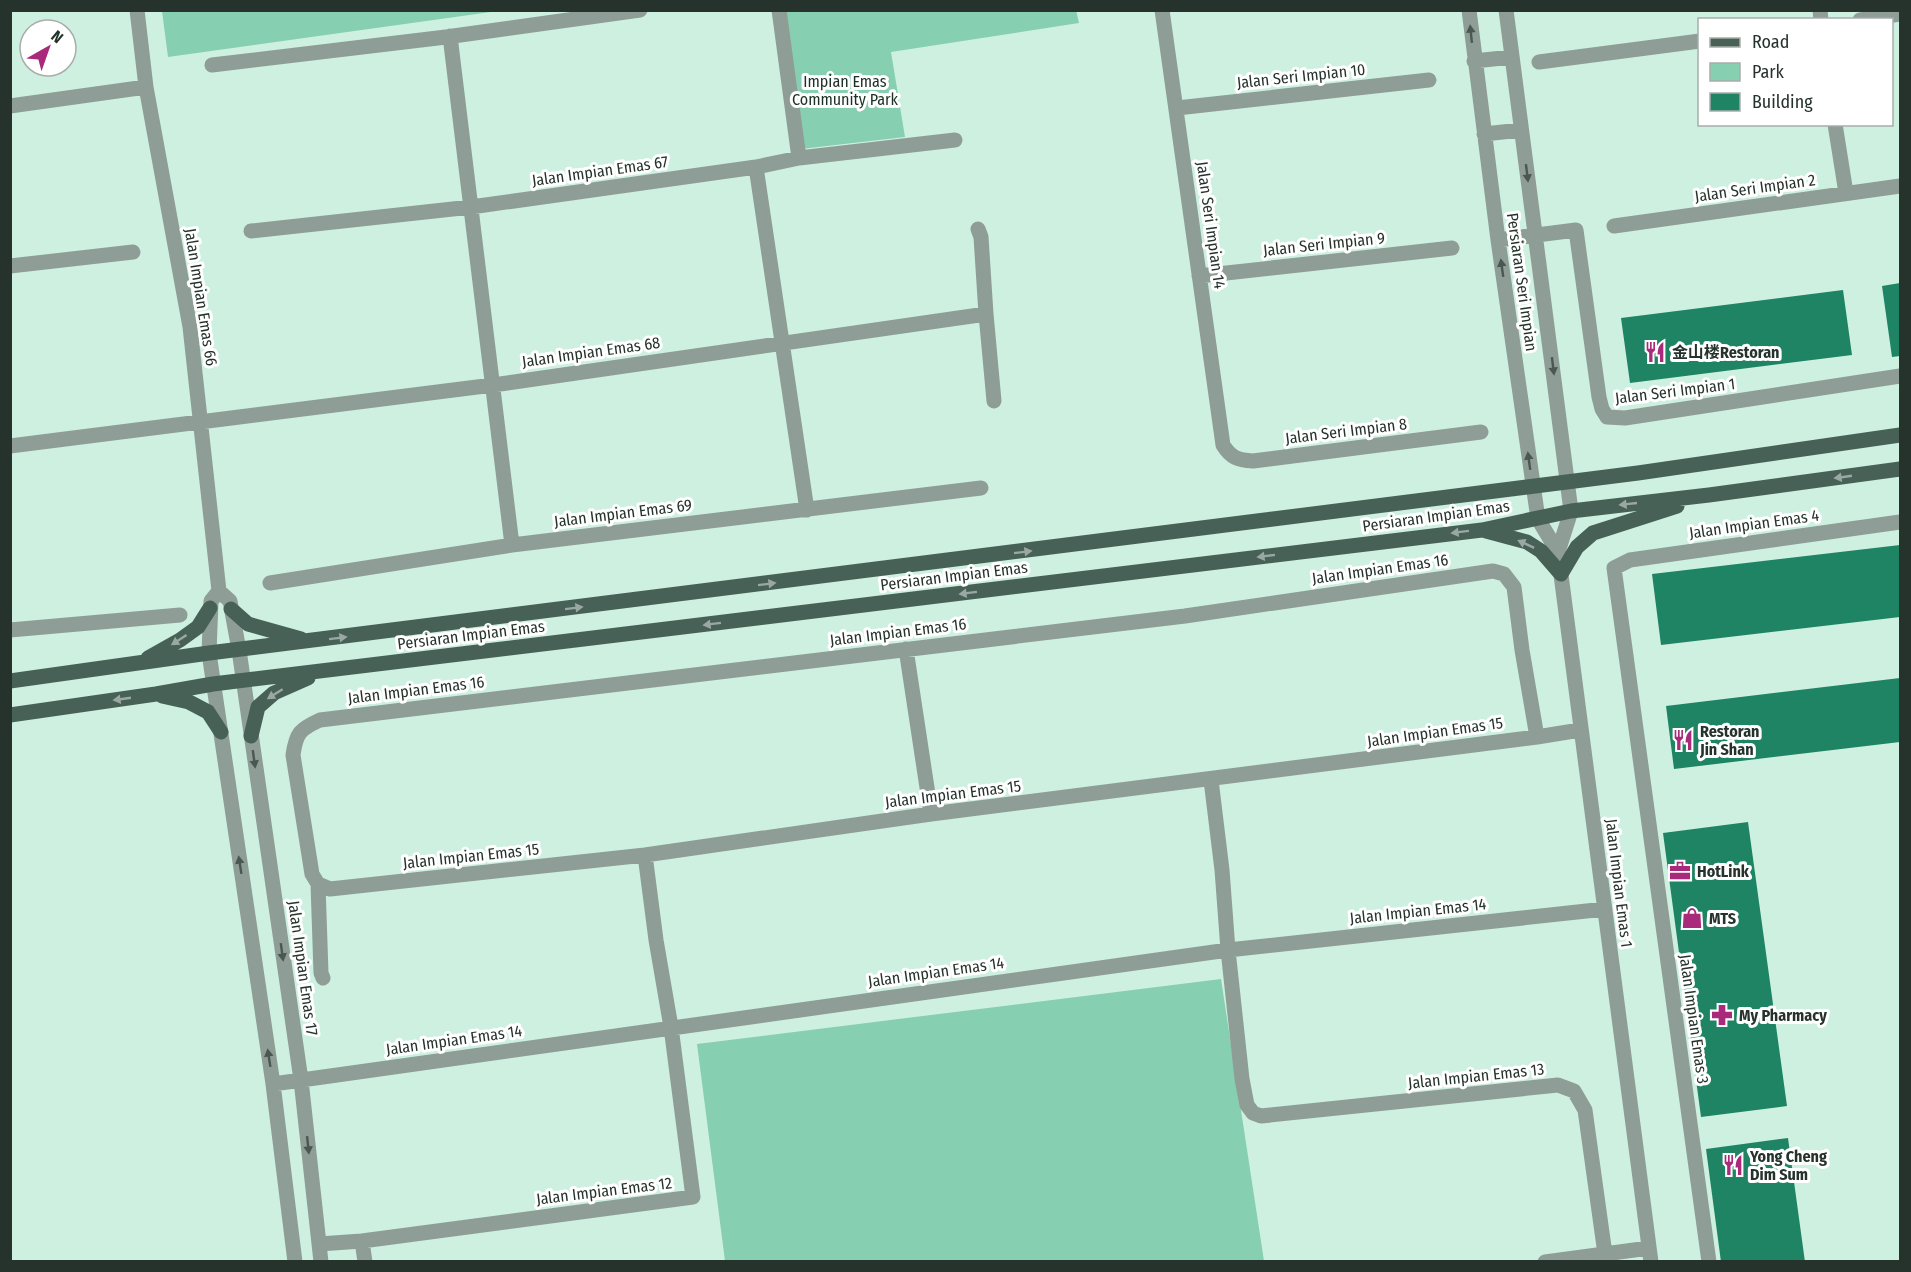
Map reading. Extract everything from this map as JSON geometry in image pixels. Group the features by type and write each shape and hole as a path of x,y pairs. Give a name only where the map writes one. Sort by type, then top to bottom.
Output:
{"main road":[{"name":"Persiaran Impian Emas","path":"10,681 209,653 1533,487 1900,435"},
{"name":"Persiaran Impian Emas","path":"10,715 242,680 1482,530 1571,511 1900,469"},
{"path":"1482,530 1527,542 1541,551 1561,574 1577,547 1593,533 1709,495"},
{"path":"140,663 198,627 210,608"},
{"path":"231,609 248,624 313,641"},
{"path":"251,736 258,706 274,693 322,672"},
{"path":"156,694 189,702 208,712 221,732"}],"street":[{"name":"Jalan Impian Emas 66","path":"137,10 146,87 190,327 219,591 230,601 242,680"},
{"path":"212,65 640,10"},
{"path":"779,10 799,158"},
{"name":"Jalan Seri Impian 14","path":"1162,10 1223,445"},
{"name":"Persiaran Seri Impian","path":"1469,10 1498,240 1538,519 1558,552"},
{"name":"Persiaran Seri Impian","path":"1506,10 1571,511"},
{"path":"1873,18 1900,14"},
{"path":"450,36 512,545"},
{"path":"1539,62 1698,41"},
{"path":"1474,61 1512,57"},
{"name":"Jalan Seri Impian 10","path":"1177,108 1429,80"},
{"path":"10,106 146,87"},
{"path":"1835,126 1846,193"},
{"path":"1484,134 1521,130"},
{"name":"Jalan Impian Emas 67","path":"250,231 471,207 756,167 799,158 955,140"},
{"path":"756,167 807,510"},
{"name":"Jalan Seri Impian 2","path":"1614,226 1900,186"},
{"path":"978,229 981,237 994,402"},
{"name":"Jalan Seri Impian 1","path":"1535,235 1576,231 1599,397 1607,417 1625,418 1900,376"},
{"path":"1498,240 1535,235"},
{"name":"Jalan Seri Impian 9","path":"1199,276 1452,248"},
{"path":"10,266 133,252"},
{"name":"Jalan Impian Emas 68","path":"10,446 493,385 986,314"},
{"name":"Jalan Seri Impian 8","path":"1223,445 1229,455 1239,460 1253,461 1481,432"},
{"name":"Jalan Impian Emas 69","path":"270,583 512,545 981,488"},
{"name":"Jalan Impian Emas 1","path":"1571,511 1558,552 1650,1255"},
{"name":"Jalan Impian Emas 4","path":"1614,568 1630,560 1900,522"},
{"name":"Jalan Impian Emas 3","path":"1614,568 1709,1262"},
{"name":"Jalan Impian Emas 16","path":"323,978 321,973 324,887 312,874 293,755 300,731 320,720 1185,616 1493,571 1504,574 1514,587 1537,736"},
{"path":"219,591 211,602 210,608 209,653 273,1084 295,1262"},
{"path":"10,630 180,615"},
{"path":"906,650 931,814"},
{"name":"Jalan Impian Emas 17","path":"242,680 301,1080 321,1262"},
{"name":"Jalan Impian Emas 15","path":"324,887 645,855 931,814 1211,780 1580,730"},
{"name":"Jalan Impian Emas 13","path":"1211,780 1242,1079 1247,1105 1253,1113 1261,1116 1558,1085 1574,1091 1585,1110 1605,1254"},
{"name":"Jalan Impian Emas 12","path":"319,1244 693,1197 671,1027 656,940 645,855"},
{"name":"Jalan Impian Emas 14","path":"273,1084 1228,950 1605,909"},
{"path":"362,1240 365,1262"},
{"path":"1545,1262 1605,1254 1650,1255"}],"green space":[{"path":"162,10 498,11 168,57"},
{"name":"Impian Emas Community Park","path":"1076,10 1079,23 891,52 905,137 801,149 784,11"},
{"path":"1221,979 1264,1261 725,1261 697,1044"}],"building":[{"path":"1900,283 1900,356 1892,357 1882,286"},
{"path":"1843,290 1852,355 1630,383 1621,318"},
{"path":"1900,545 1900,617 1661,645 1652,574"},
{"path":"1900,678 1900,742 1674,769 1666,706"},
{"path":"1748,822 1787,1106 1701,1117 1663,833"},
{"path":"1788,1138 1805,1262 1721,1262 1706,1149"}],"place":[{"name":"金山楼Restoran","path":"1655,352"},
{"name":"Restoran Jin Shan","path":"1683,740"},
{"name":"HotLink","path":"1680,871"},
{"name":"MTS","path":"1692,918"},
{"name":"My Pharmacy","path":"1722,1015"},
{"name":"Yong Cheng Dim Sum","path":"1733,1165"}]}
